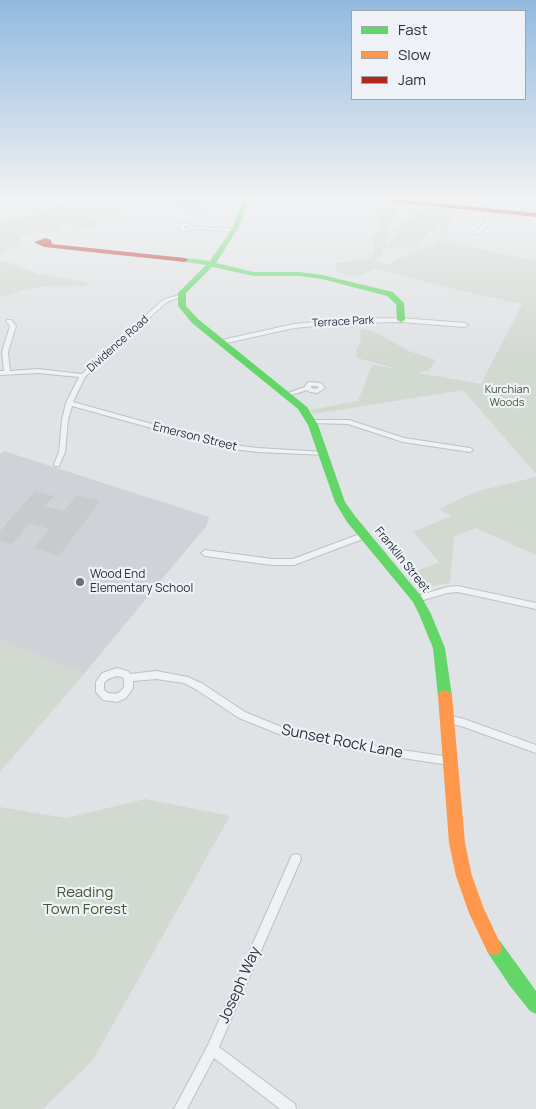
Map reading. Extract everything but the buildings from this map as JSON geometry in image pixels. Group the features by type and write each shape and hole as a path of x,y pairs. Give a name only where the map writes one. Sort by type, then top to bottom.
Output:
{"main road":[{"path":"106,252 212,264 222,268 254,274 314,275 393,295 400,302 401,320"},
{"path":"181,296 187,287 212,264 220,252"},
{"name":"Franklin Street","path":"181,296 182,306 187,314 302,407 312,422 340,502 417,599 440,653 444,680 457,843 469,894 495,948 516,980 536,1004"}],"street":[{"name":"Dividence Road","path":"57,464 62,452 69,403 83,376 102,356 164,301 181,296"},
{"name":"Terrace Park","path":"222,342 308,324 346,321 401,320 465,325"},
{"path":"9,321 13,326 5,352 3,372 38,371 83,376"},
{"path":"288,394 308,388"},
{"name":"Emerson Street","path":"69,403 224,446 324,454"},
{"path":"312,422 349,422 403,440 470,450"},
{"path":"205,553 272,562 294,562 365,535"},
{"path":"417,599 447,590 458,589 536,606"},
{"name":"Sunset Rock Lane","path":"128,678 156,675 184,680 200,687 242,715 284,732 450,762"},
{"path":"447,718 536,748"},
{"name":"Joseph Way","path":"180,1109 212,1049 296,859"},
{"path":"212,1049 290,1109"}],"shaded area":[{"name":"Wood End Elementary School","path":"4,451 209,517 207,525 84,674 0,640 0,454"}],"green space":[{"name":"Kurchian Woods","path":"373,252 382,252 377,261 386,265 415,252 492,252 536,261 536,474 463,390 314,414 310,410 358,401 372,365 398,369 357,358 356,350 361,341 360,331 363,329 375,332 409,351 436,360 429,370 418,373 481,384 522,304 461,291 376,269 358,277 347,276 337,271 335,265 337,263 371,258"},
{"path":"0,261 38,274 91,283 84,286 48,286 0,296"},
{"path":"536,477 536,555 476,528 454,537 450,583 422,588 414,584 406,575 439,562 413,532 451,516 438,509 478,491"},
{"path":"0,640 84,674 0,772"},
{"name":"Reading Town Forest","path":"145,799 230,816 93,1060 43,1109 0,1109 0,807 66,818"}],"traffic: fast":[{"path":"220,252 215,260 182,293 182,306 195,321 302,407 313,425 340,502 351,519 417,599 425,614 439,648 445,696"},
{"path":"185,260 206,262 221,268 254,274 299,274 322,277 390,294 400,303 401,320"},
{"path":"494,947 516,980 536,1005"}],"traffic: slow":[{"path":"445,696 457,843 464,876 477,913 494,947"}],"traffic: jam":[{"path":"107,252 185,260"}],"place":[{"name":"Wood End Elementary School","path":"80,582"}]}
